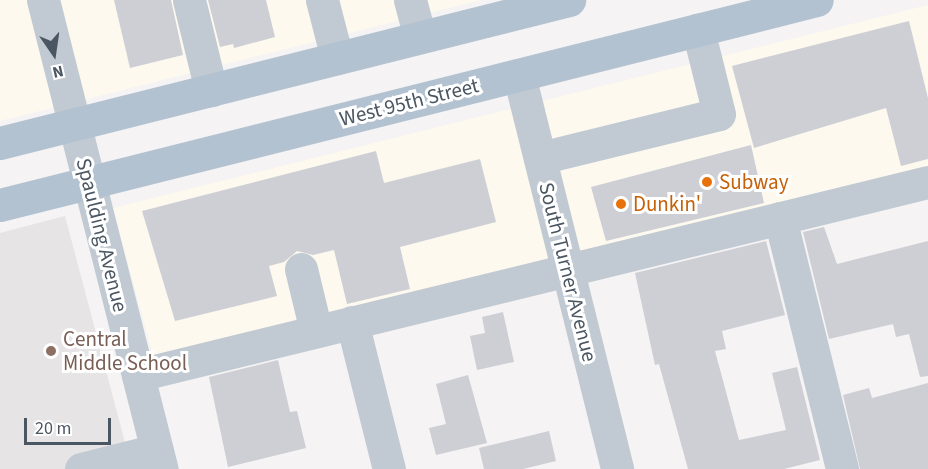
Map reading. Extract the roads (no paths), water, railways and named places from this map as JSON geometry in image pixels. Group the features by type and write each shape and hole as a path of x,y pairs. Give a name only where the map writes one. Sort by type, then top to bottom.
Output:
{"main road":[{"path":"0,143 420,37 502,8 569,0"},
{"name":"West 95th Street","path":"0,205 818,0"}],"street":[{"name":"Spaulding Avenue","path":"43,0 159,460"},
{"path":"189,0 211,90"},
{"path":"322,0 337,58"},
{"path":"410,0 420,37"},
{"path":"540,158 718,114 698,30"},
{"name":"South Turner Avenue","path":"519,75 617,469"},
{"path":"138,375 928,182"},
{"path":"780,218 842,469"},
{"path":"301,269 316,331"},
{"path":"352,322 389,469"},
{"path":"88,468 159,460"}],"place":[{"name":"Subway","path":"707,182"},
{"name":"Dunkin'","path":"621,204"},
{"name":"Central Middle School","path":"51,351"}]}
